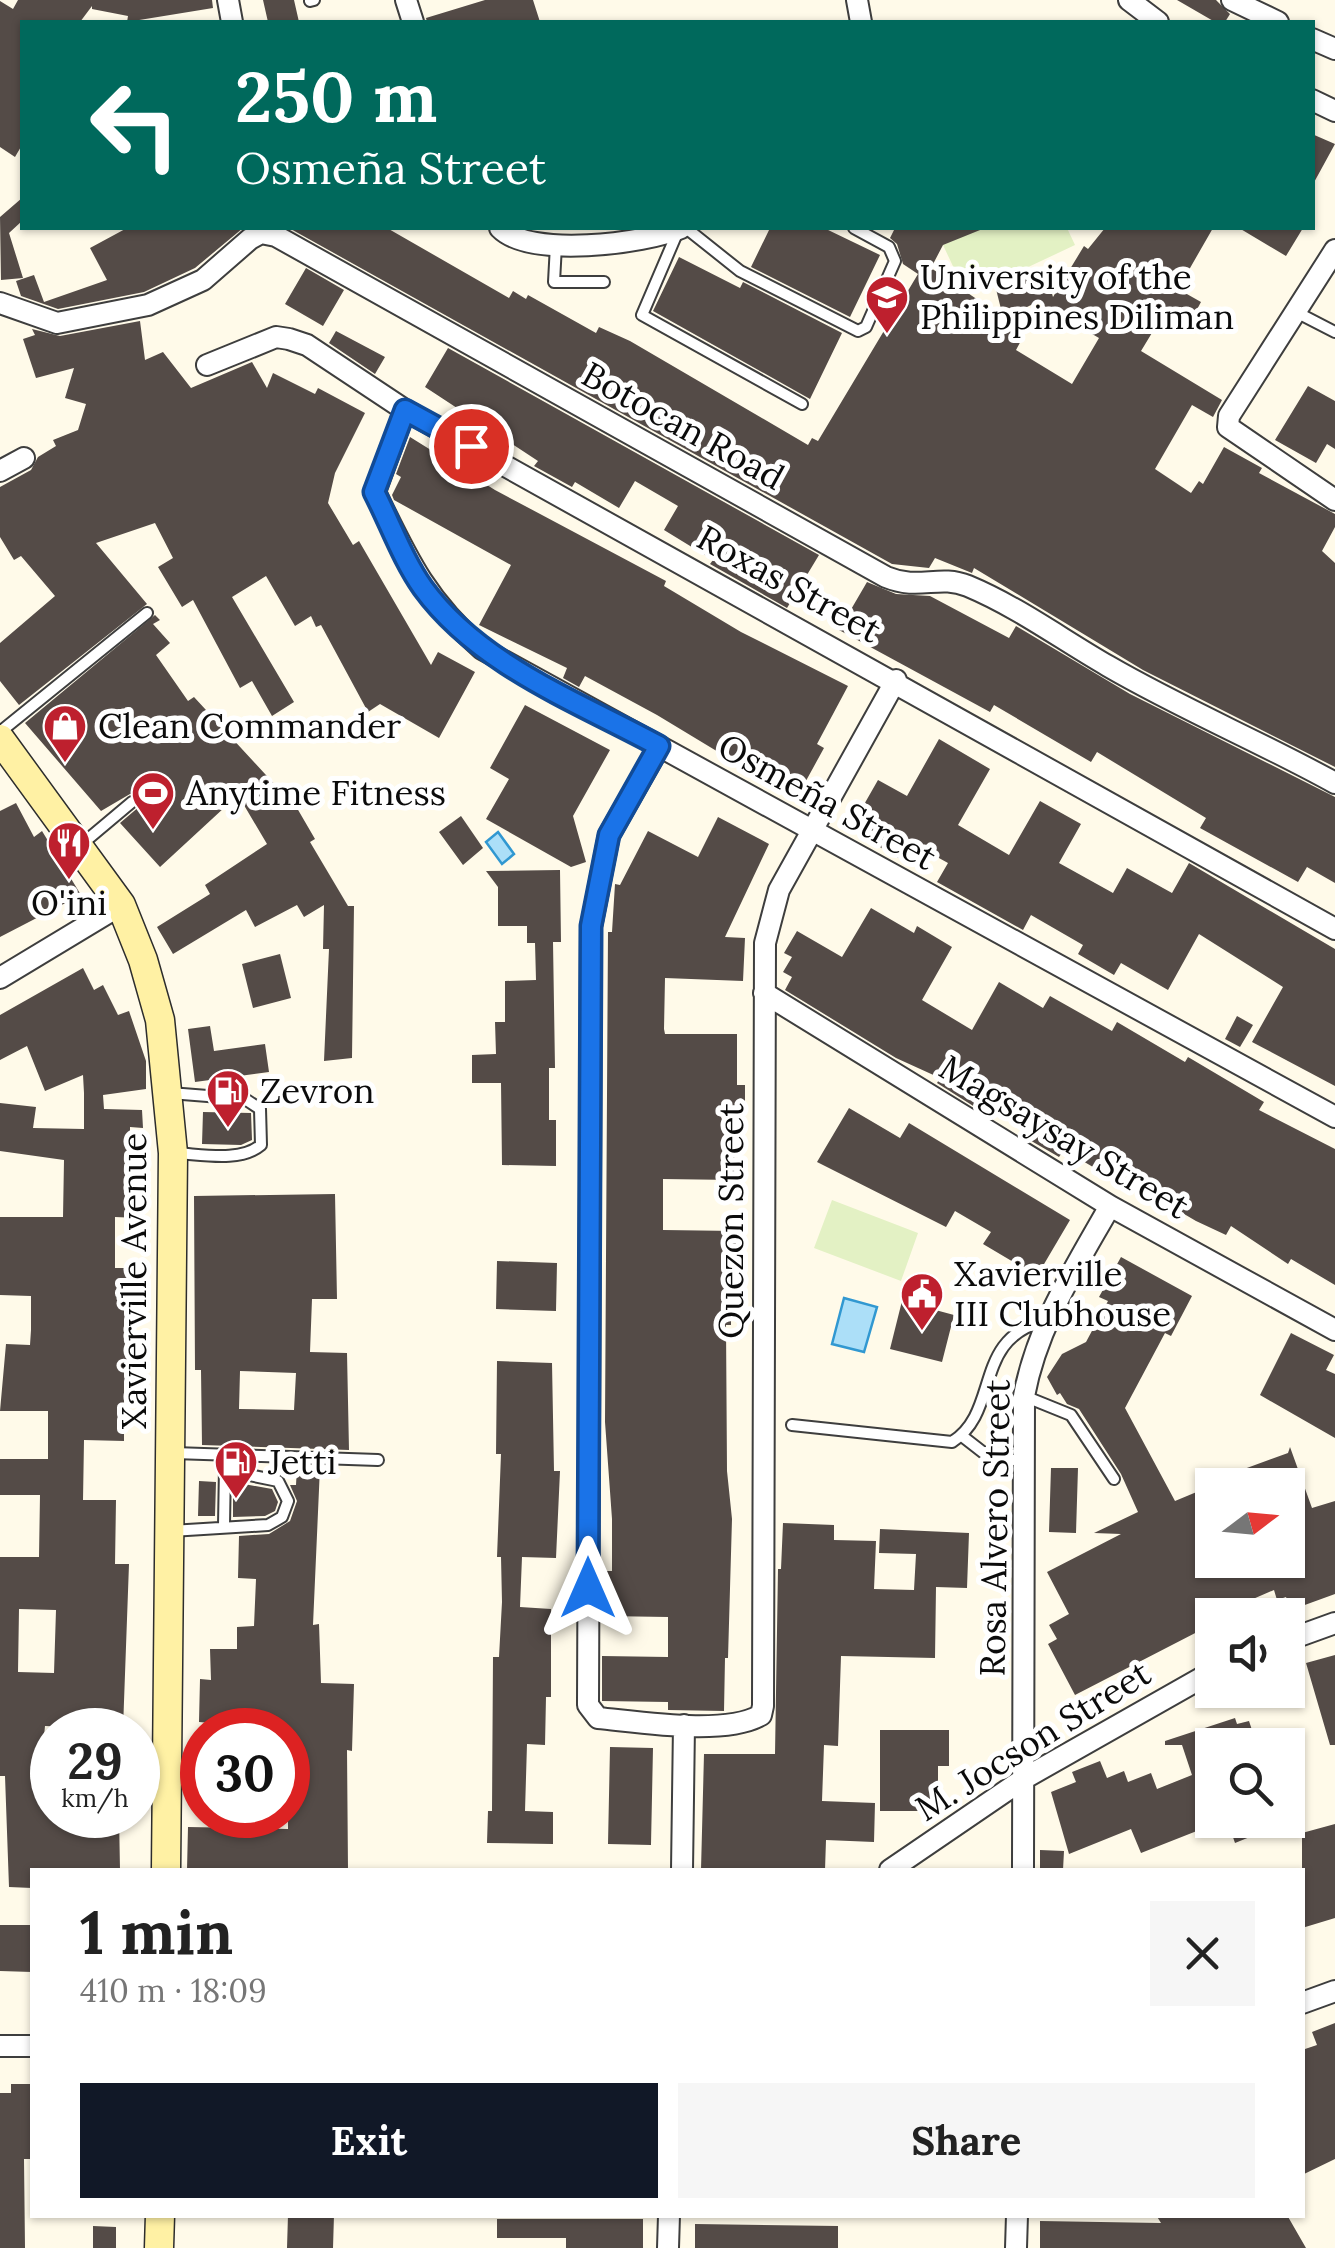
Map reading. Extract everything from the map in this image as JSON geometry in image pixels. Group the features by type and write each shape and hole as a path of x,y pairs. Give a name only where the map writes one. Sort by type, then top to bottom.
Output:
{"main road":[{"name":"Xavierville Avenue","path":"0,739 81,845 121,905 155,998 170,1093 173,1454 166,1868"},
{"path":"159,2248 160,2218"}],"street":[{"path":"1129,0 1155,20"},
{"path":"1232,0 1274,20"},
{"path":"502,230 510,238 556,246 634,240 674,230"},
{"name":"Botocan Road","path":"0,303 57,324 148,305 203,280 250,239 261,234 276,236 886,577 909,586 946,580 965,585 1053,630 1108,666 1335,783"},
{"path":"1335,250 1229,416 1228,427 1335,500"},
{"name":"Roxas Street","path":"206,365 276,337 307,345 405,410 896,680 1335,929"},
{"name":"Osmeña Street","path":"405,410 374,492 421,586 450,620 482,648 1335,1117"},
{"path":"0,471 24,458"},
{"name":"Quezon Street","path":"659,746 609,835 591,926 588,1705 598,1718 684,1725 749,1721 761,1715 763,1706 765,942 779,890 896,680"},
{"path":"0,978 121,905"},
{"name":"Magsaysay Street","path":"764,993 1110,1206 1335,1330"},
{"name":"Rosa Alvero Street","path":"1022,1868 1024,1396 1031,1359 1046,1321 1110,1206"},
{"path":"1305,1634 1335,1623"},
{"name":"M. Jocson Street","path":"893,1868 1025,1778 1195,1682"},
{"path":"682,1868 684,1725"},
{"path":"1305,2002 1335,1991"},
{"path":"0,2046 30,2046"},
{"path":"668,2218 668,2248"},
{"path":"1016,2248 1017,2218"}],"lane":[{"path":"681,230 645,300 646,320 802,404"},
{"path":"685,230 740,271 858,331 866,327 895,261 889,247 858,230"},
{"path":"556,246 554,282 604,282"},
{"path":"1298,313 1335,332"},
{"path":"0,732 146,613"},
{"path":"81,845 132,802"},
{"path":"170,1093 245,1099 260,1109 263,1122 261,1145 255,1151 229,1156 173,1153"},
{"path":"792,1426 952,1442 972,1425 994,1358 1020,1329 1046,1321"},
{"path":"1024,1396 1071,1415 1114,1480"},
{"path":"962,1436 989,1456 1022,1461"},
{"path":"173,1454 378,1460"},
{"path":"224,1525 225,1455"},
{"path":"170,1531 268,1525 282,1517 288,1501 278,1481 225,1470"}],"green space":[{"path":"977,230 1068,230 1075,245 967,296 943,245"},
{"path":"832,1200 918,1233 901,1281 814,1248"}],"water":[{"path":"498,832 514,854 502,864 486,842"},
{"path":"844,1298 877,1307 864,1352 832,1344"}],"building":[{"path":"18,0 212,0 213,8 127,20 128,16 92,6 82,20 20,20 20,148 15,157 0,147 0,1 13,9"},
{"path":"263,0 294,0 299,20 268,20"},
{"path":"485,0 533,0 539,20 426,20"},
{"path":"1177,0 1216,0 1230,14 1226,20 1212,20"},
{"path":"1315,135 1335,144 1315,181"},
{"path":"20,200 20,223 9,233 23,278 1,280 0,217"},
{"path":"123,230 241,230 195,268 144,292 58,309 21,296 16,281 34,275 44,302 107,280 90,248"},
{"path":"293,230 390,230 509,298 513,291 526,299 528,295 596,333 599,327 630,341 808,445 812,438 818,441 918,274 903,264 897,244 890,238 894,230 980,230 943,245 931,268 1003,317 995,285 1045,270 1053,297 1084,246 1088,249 1103,230 1212,230 1178,289 1201,302 1188,326 1164,313 1141,351 1222,400 1213,417 1192,405 1155,469 1191,493 1199,481 1203,484 1224,447 1262,468 1259,473 1335,514 1335,527 1322,551 1335,563 1335,767 1143,670 974,568 972,573 935,558 929,568 892,564","holes":["1037,302 1099,338 1072,384 1016,350 1023,337 995,323"]},
{"path":"769,230 828,230 880,255 850,317 751,267"},
{"path":"1242,230 1302,230 1286,256"},
{"path":"679,257 740,288 743,282 842,333 810,399 653,311"},
{"path":"306,268 344,290 323,326 285,304"},
{"path":"140,321 145,360 163,352 191,388 252,362 267,388 273,373 315,394 318,388 365,413 335,473 328,503 353,545 359,541 431,665 438,652 475,672 439,738 380,704 368,712 321,625 316,627 311,616 295,626 266,576 232,597 294,702 272,716 252,681 240,688 193,600 182,607 158,567 173,558 155,523 96,543 147,604 19,705 0,681 0,643 55,596 21,556 14,560 0,537 0,487 31,470 38,457 56,446 53,440 78,430 86,404 65,398 74,368 36,378 23,339 35,335 32,329 60,336"},
{"path":"336,331 385,357 375,374 329,343"},
{"path":"448,348 819,555 787,608 710,564 713,560 664,530 678,506 635,481 619,508 575,482 572,487 534,466 538,461 425,387"},
{"path":"1308,386 1335,401 1335,449 1327,444 1316,463 1275,440"},
{"path":"410,437 495,490 666,581 664,586 741,632 848,686 817,744 824,748 796,799 657,715 585,676 579,687 563,678 567,668 479,625 511,565 394,500 392,495 401,477 396,474"},
{"path":"867,582 896,594 930,596 1009,638 1016,626 1130,694 1335,797 1335,883 1307,867 1298,882 1200,828 1206,818 1097,752 1091,762 994,705 990,712 839,630"},
{"path":"155,615 160,620 153,624 170,643 156,655 188,701 194,697 277,787 283,784 315,839 310,842 348,906 354,906 352,1058 324,1061 329,949 323,949 324,905 304,917 297,905 255,927 246,910 173,954 157,927 210,894 205,885 267,844 238,795 160,867 120,823 140,806 138,796 130,794 101,811 25,723"},
{"path":"525,705 610,750 573,816 586,862 571,867 486,819 509,779 490,768"},
{"path":"939,739 990,769 958,825 1009,855 1040,801 1081,824 1059,863 1113,893 1127,868 1172,893 1189,863 1335,949 1335,1086 1252,1042 1283,987 1199,934 1168,990 1121,963 1114,975 1078,954 1083,945 1031,915 1023,930 937,882 948,863 908,841 898,858 850,829 878,780 907,796"},
{"path":"16,803 34,837 42,831 81,895 0,937 0,811"},
{"path":"461,816 483,848 463,865 439,832"},
{"path":"718,817 769,844 725,937 745,938 743,981 665,978 664,1029 665,1034 737,1034 737,1085 745,1085 745,1129 735,1129 734,1180 663,1179 663,1230 736,1231 736,1280 731,1280 731,1325 726,1325 727,1471 732,1519 728,1658 724,1711 668,1710 668,1702 602,1701 602,1656 668,1657 668,1617 605,1616 605,1571 612,1571 605,1422 608,932 612,932 615,884 620,885 648,831 698,857"},
{"path":"560,870 561,942 553,942 555,1068 549,1068 549,1120 556,1120 556,1166 502,1165 501,1083 472,1083 472,1055 496,1054 495,1022 505,1022 505,981 536,980 535,943 527,943 527,926 498,926 498,887 486,871"},
{"path":"871,908 914,933 917,926 952,947 922,1000 972,1030 999,982 1043,1008 1050,996 1112,1031 1117,1022 1185,1062 1188,1057 1264,1102 1259,1110 1335,1149 1335,1285 1291,1259 1288,1264 1231,1226 1226,1235 1196,1221 1162,1201 1166,1193 1117,1165 1110,1177 1064,1150 1059,1157 1021,1135 1027,1124 984,1099 978,1109 937,1083 940,1078 896,1058 785,990 792,977 783,972 792,957 784,953 797,931 842,957"},
{"path":"280,954 291,998 253,1008 242,964"},
{"path":"83,968 94,990 103,985 118,1015 129,1011 146,1061 146,1089 103,1095 104,1109 142,1110 143,1128 130,1127 130,1163 140,1163 138,1218 115,1217 115,1268 131,1268 130,1384 124,1384 124,1441 84,1440 83,1500 116,1500 115,1564 129,1564 124,1708 30,1708 30,1838 119,1838 120,1868 30,1868 30,1888 9,1887 5,1776 0,1776 0,1557 39,1557 40,1495 0,1495 0,1459 48,1459 48,1411 0,1411 6,1344 30,1345 31,1296 0,1295 0,1217 63,1217 64,1160 0,1151 0,1103 36,1107 33,1128 84,1129 84,1093 83,1075 45,1091 27,1046 0,1060 0,1015","holes":["19,1609 56,1610 54,1673 18,1672"]},
{"path":"1237,1016 1253,1025 1240,1047 1225,1039"},
{"path":"210,1026 214,1051 265,1044 269,1072 195,1082 188,1029"},
{"path":"849,1108 900,1138 909,1123 1070,1220 1037,1276 983,1244 991,1232 955,1211 946,1227 817,1162"},
{"name":"Zevron","path":"203,1112 251,1113 252,1140 241,1145 202,1144"},
{"path":"335,1194 337,1299 312,1299 310,1352 347,1353 349,1450 202,1445 201,1370 195,1370 194,1196","holes":["240,1371 296,1373 294,1410 239,1409"]},
{"path":"1121,1257 1192,1296 1171,1336 1165,1333 1125,1408 1175,1501 1195,1493 1195,1578 1305,1578 1305,1489 1312,1508 1335,1501 1335,1594 1305,1605 1305,1598 1276,1598 1274,1590 1256,1598 1195,1598 1195,1633 1075,1695 1048,1644 1057,1639 1049,1625 1069,1614 1047,1572 1121,1534 1094,1533 1138,1512 1121,1474 1079,1409 1067,1404 1060,1393 1057,1395 1047,1377 1062,1354 1086,1342 1108,1301 1099,1297"},
{"path":"497,1261 557,1263 556,1311 496,1309"},
{"name":"Xavierville III Clubhouse","path":"902,1301 954,1315 942,1362 890,1349"},
{"path":"1291,1333 1334,1355 1326,1370 1335,1374 1335,1438 1260,1395"},
{"path":"497,1361 552,1363 554,1471 560,1471 556,1558 522,1557 520,1607 551,1609 551,1697 546,1697 545,1745 527,1744 525,1811 553,1812 553,1844 487,1843 488,1811 492,1811 493,1657 499,1657 502,1602 501,1557 497,1557 501,1454 496,1454"},
{"path":"1290,1447 1298,1468 1247,1468 1288,1453"},
{"path":"297,1466 320,1467 313,1625 319,1624 321,1683 354,1684 352,1751 347,1750 348,1868 187,1868 188,1838 310,1838 310,1708 199,1708 200,1679 211,1680 210,1649 237,1649 237,1627 254,1626 256,1579 238,1578 239,1536 269,1534 290,1521 297,1501 290,1485 296,1485"},
{"path":"1051,1468 1078,1468 1076,1533 1049,1532"},
{"path":"199,1481 216,1482 215,1516 198,1516"},
{"path":"233,1482 272,1489 278,1502 275,1511 265,1516 233,1517"},
{"path":"783,1523 834,1525 834,1540 876,1541 874,1589 914,1590 916,1554 879,1553 880,1529 969,1533 967,1588 936,1587 935,1658 841,1656 838,1746 824,1745 822,1801 875,1803 874,1842 826,1840 825,1868 701,1868 704,1754 775,1754"},
{"path":"1335,1655 1335,1745 1330,1745 1306,1663"},
{"path":"1235,1718 1237,1724 1249,1721 1251,1728 1205,1728"},
{"path":"880,1730 949,1730 949,1766 938,1766 938,1800 919,1800 918,1811 880,1811"},
{"path":"1195,1731 1195,1832 1141,1853 1131,1829 1069,1854 1051,1792 1076,1782 1072,1772 1100,1761 1107,1778 1124,1771 1128,1782 1151,1773 1157,1789 1192,1775 1182,1745 1165,1745 1165,1741"},
{"path":"610,1747 653,1748 651,1845 608,1844"},
{"path":"1335,1824 1335,1918 1305,1927 1305,1832"},
{"path":"1040,1850 1064,1851 1063,1868 1040,1868"},
{"path":"0,1925 30,1925 30,1972 0,1971"},
{"path":"1335,2023 1335,2159 1305,2174 1305,2049 1317,2045 1312,2032"},
{"path":"11,2084 30,2084 30,2159 24,2159 25,2248 0,2248 0,2093 11,2093"},
{"path":"288,2218 334,2218 333,2248 287,2248"},
{"path":"1158,2218 1289,2218 1306,2248 1040,2248 1040,2221 1161,2223"},
{"path":"497,2219 643,2219 643,2248 566,2248 566,2238 497,2238"},
{"path":"695,2224 838,2226 838,2248 695,2248"},
{"path":"93,2226 116,2227 116,2248 93,2248"}],"place":[{"name":"University of the Philippines Diliman","path":"887,335"},
{"name":"Clean Commander","path":"65,764"},
{"name":"Anytime Fitness","path":"153,831"},
{"name":"O'ini","path":"69,881"},
{"name":"Zevron","path":"228,1129"},
{"name":"Xavierville III Clubhouse","path":"922,1332"},
{"name":"Jetti","path":"236,1500"}],"route":[{"path":"471,446 405,410 387,453 374,492 421,586 450,620 482,648 659,746 609,835 591,926 588,1588"}]}
